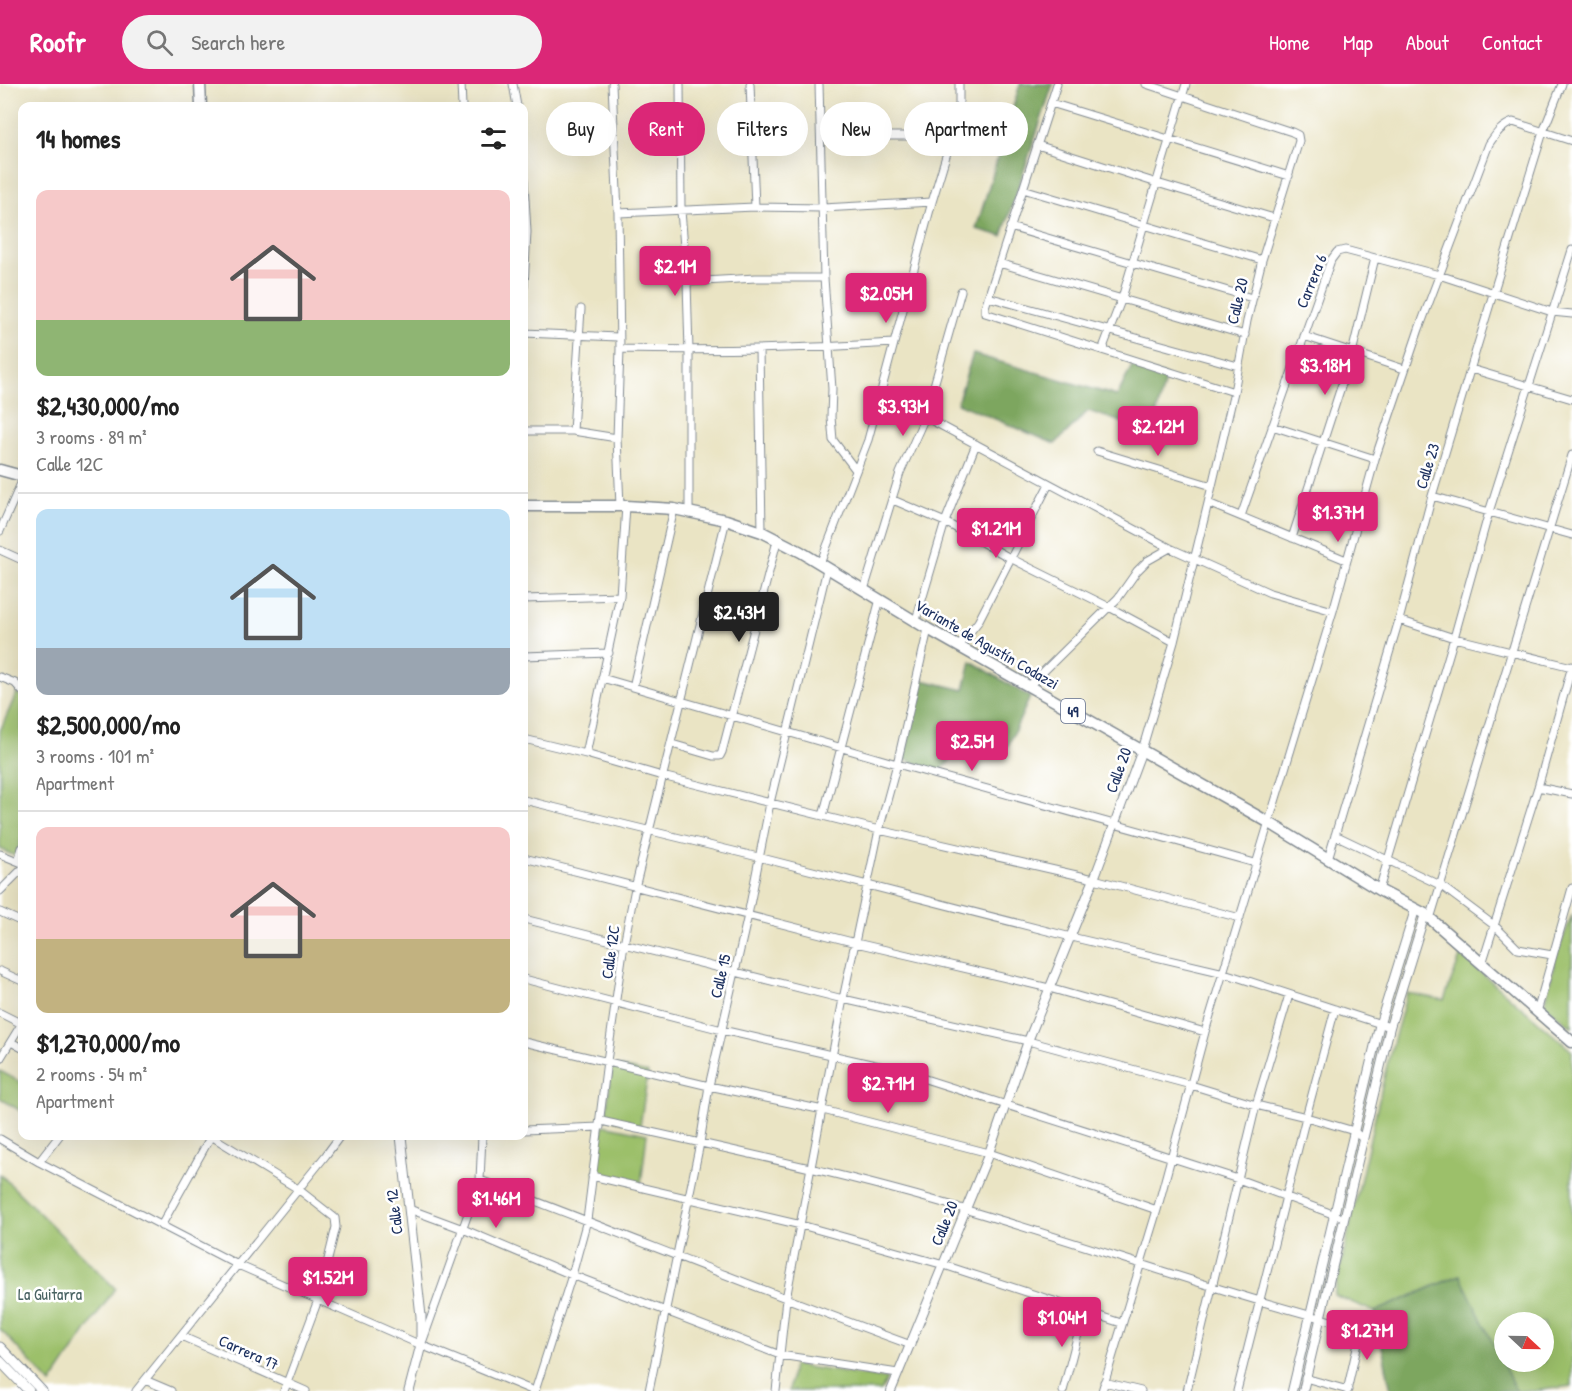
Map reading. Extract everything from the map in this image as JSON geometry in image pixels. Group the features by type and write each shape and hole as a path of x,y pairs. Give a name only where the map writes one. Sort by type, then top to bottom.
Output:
{"main road":[{"path":"200,84 201,102"},
{"path":"0,470 18,475"},
{"name":"Variante de Agustín Codazzi","path":"528,506 623,506 674,509 726,520 762,532 1268,822 1423,915 1572,1042"},
{"name":"Calle 12","path":"400,1140 422,1316 421,1345 409,1391"},
{"path":"0,1347 42,1391"},
{"path":"0,1360 29,1391"}],"street":[{"path":"461,84 462,102"},
{"path":"513,84 516,102"},
{"path":"586,754 620,596 623,506 617,438 620,349 618,337 618,213 612,84"},
{"path":"680,84 681,211 687,282 689,351 689,511"},
{"path":"750,84 755,207"},
{"path":"819,84 820,102"},
{"name":"Calle 15","path":"959,84 959,102"},
{"path":"1057,84 1010,227 985,313 1234,392"},
{"path":"1146,84 1183,97"},
{"path":"1105,350 1104,345 1122,298 1186,84"},
{"name":"Calle 23","path":"1328,859 1492,294 1543,132 1563,84"},
{"name":"Calle 20","path":"891,1391 989,1153 1028,1041 1094,879 1142,750 1174,642 1208,503 1234,392 1252,298 1274,218 1299,141 1298,135 1183,97"},
{"path":"1051,103 1288,176"},
{"path":"1102,1391 1157,1210 1205,1032 1333,610 1375,459 1438,274 1488,144 1506,124 1513,122 1524,124 1572,141"},
{"path":"1038,144 1274,218"},
{"path":"822,156 824,278 832,389 833,440 855,469"},
{"name":"Calle 15","path":"649,1391 667,1311 709,1086 748,915 758,856 824,567 855,469 868,440 945,156"},
{"path":"1023,189 1262,260"},
{"path":"618,213 755,207 823,208 932,202"},
{"path":"1010,227 1252,298"},
{"name":"Carrera 6","path":"1241,516 1331,260 1337,252 1345,250 1438,274 1492,294 1552,312 1572,314"},
{"path":"1378,890 1454,638 1489,512 1572,250"},
{"path":"1292,538 1352,353 1375,258"},
{"path":"999,263 1245,335"},
{"path":"687,282 756,278 824,278"},
{"path":"864,590 900,473 925,417 960,291"},
{"path":"988,297 1238,366"},
{"path":"573,431 581,309"},
{"path":"528,333 618,337"},
{"path":"1304,336 1404,369"},
{"path":"620,349 689,351 894,343"},
{"path":"759,349 762,532"},
{"path":"1471,369 1572,399"},
{"path":"925,417 1193,559 1270,593 1333,610"},
{"path":"1272,426 1375,459"},
{"path":"528,431 573,431 617,438"},
{"path":"916,620 945,522 976,444"},
{"path":"1097,451 1212,486"},
{"path":"1303,1391 1320,1318 1354,1131 1380,1023 1423,915 1440,885 1572,455"},
{"path":"959,646 978,622 1049,484"},
{"path":"0,531 18,490"},
{"path":"1432,496 1572,535"},
{"path":"893,500 945,522 1174,642"},
{"path":"1208,503 1346,560"},
{"path":"633,687 674,509"},
{"name":"Calle 12C","path":"535,1391 587,1220 607,1061 624,944 635,888 726,520"},
{"path":"672,744 720,756 733,717 777,541"},
{"path":"1029,686 1109,607 1147,561 1170,548"},
{"path":"0,550 18,558"},
{"path":"528,598 620,596"},
{"path":"823,816 880,599"},
{"path":"1399,620 1454,638 1572,667 1538,787 1482,964"},
{"path":"776,1391 786,1299 843,999 879,830 897,764 928,628"},
{"path":"528,656 609,653"},
{"path":"0,677 18,686"},
{"path":"602,678 897,764 1255,863"},
{"path":"528,740 662,776 879,830 1094,879 1240,918"},
{"path":"1538,787 1572,794"},
{"path":"528,801 1224,973 1390,1027"},
{"path":"1335,836 1440,885 1495,926 1518,949 1552,956"},
{"path":"0,854 18,861"},
{"path":"528,859 856,944 1049,988 1205,1032"},
{"path":"0,891 18,873"},
{"path":"1537,1011 1572,888"},
{"path":"0,912 18,920"},
{"path":"1292,1391 1309,1316 1363,1139 1390,1027 1423,915"},
{"path":"528,920 843,999 1028,1041 1354,1131 1363,1139"},
{"path":"0,971 18,979"},
{"path":"528,980 722,1030 897,1070 1238,1179 1340,1216"},
{"path":"1187,1391 1256,1105 1289,995"},
{"path":"1237,1391 1335,1009"},
{"path":"0,1013 18,1021"},
{"path":"0,1059 18,1031"},
{"path":"12,1042 18,1046"},
{"path":"528,1043 709,1086 823,1110 989,1153 1157,1210"},
{"path":"528,1130 600,1124 812,1168 966,1209 1259,1302 1359,1330 1348,1390 1305,1378"},
{"path":"0,1139 39,1162 238,1265 421,1345 535,1391"},
{"path":"39,1162 56,1140"},
{"path":"161,1226 209,1140"},
{"path":"218,1140 298,1189 334,1218 336,1227 318,1300 285,1387"},
{"path":"136,1391 337,1140"},
{"path":"421,1345 480,1180 482,1140"},
{"path":"592,1176 801,1225 944,1265 1121,1323"},
{"path":"480,1180 677,1254 786,1299 911,1344"},
{"path":"409,1209 780,1355 898,1373"},
{"path":"1063,1391 1084,1311"},
{"name":"Carrera 17","path":"181,1336 285,1387 306,1391"},
{"path":"145,1380 171,1391"},
{"path":"1104,1382 1141,1391"}],"green space":[{"path":"1020,84 1053,84 1002,236 976,229 998,156 1028,156 1028,102 1015,102"},
{"path":"973,354 1117,396 1132,366 1166,376 1152,432 1088,411 1055,444 957,403"},
{"path":"971,661 1030,697 1008,746 979,732 939,772 904,759 922,680 964,690"},
{"path":"17,692 18,848 15,856 0,849 0,731"},
{"path":"1572,915 1572,1027 1545,1005 1555,960"},
{"path":"1461,955 1572,1051 1572,1386 1516,1391 1507,1372 1554,1372 1554,1312 1494,1312 1494,1346 1459,1275 1375,1312 1334,1295 1387,1065 1407,993 1444,1000"},
{"path":"612,1065 648,1073 640,1126 606,1118"},
{"path":"0,1071 18,1081 18,1109 0,1098"},
{"path":"603,1125 647,1134 641,1184 595,1174"},
{"name":"La Guitarra","path":"0,1174 115,1288 51,1384 0,1329"},
{"path":"1460,1275 1494,1345 1494,1372 1507,1372 1516,1391 1391,1391 1375,1312"},
{"path":"793,1365 887,1379 881,1391 789,1391"}]}
